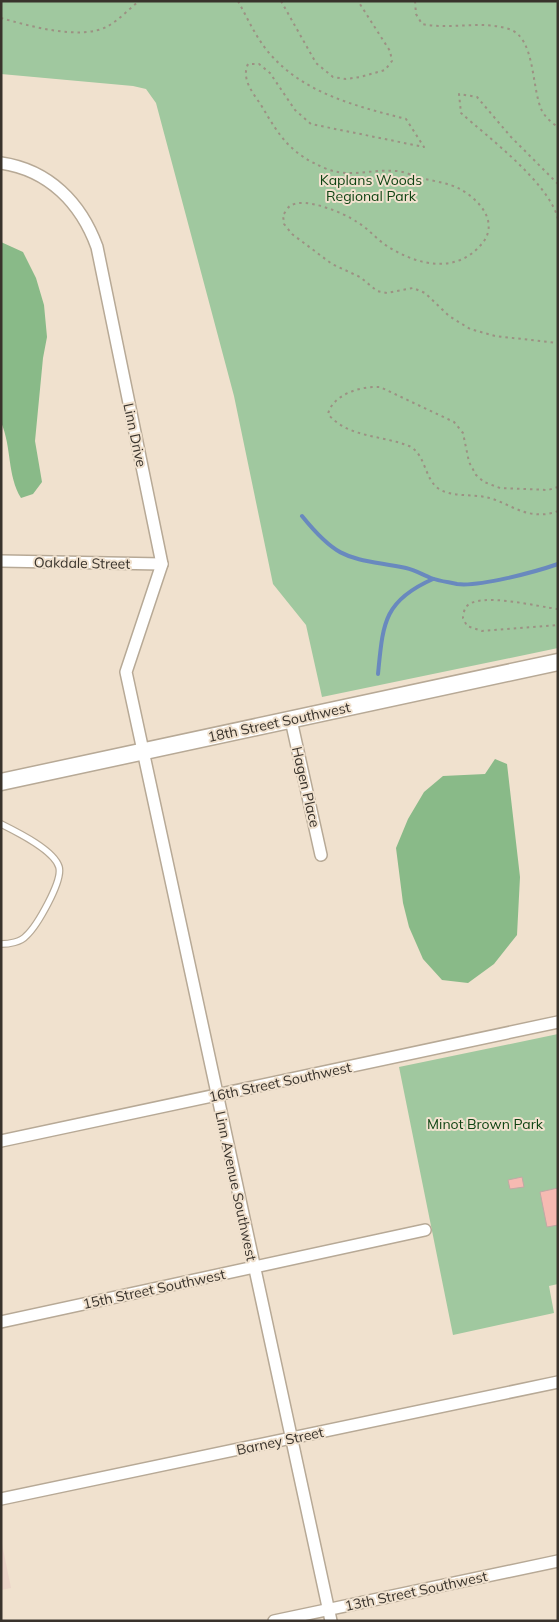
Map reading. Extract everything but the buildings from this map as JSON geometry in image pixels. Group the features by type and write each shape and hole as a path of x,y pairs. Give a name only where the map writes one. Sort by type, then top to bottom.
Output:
{"street":[{"name":"Linn Drive","path":"1,163 26,169 58,187 74,204 90,228 97,246 162,564 126,672 142,752"},
{"name":"Oakdale Street","path":"1,561 162,564"},
{"name":"18th Street Southwest","path":"1,782 558,662"},
{"name":"Hagen Place","path":"290,720 321,855"},
{"name":"Linn Avenue Southwest","path":"142,752 329,1615"},
{"name":"16th Street Southwest","path":"1,1141 558,1022"},
{"name":"15th Street Southwest","path":"1,1322 425,1230"},
{"name":"Barney Street","path":"1,1499 558,1382"},
{"name":"13th Street Southwest","path":"274,1621 329,1615 558,1561"}],"lane":[{"path":"1,824 52,855 60,868 58,882 26,936 16,942 1,944"}],"path":[{"path":"1,18 47,31 96,31 108,26 138,1"},
{"path":"238,1 254,32 269,53 292,76 313,89 348,104 406,119 424,147 311,124 295,110 270,73 259,64 248,64 245,71 248,83 281,140 294,151 328,169 351,174 395,171 459,188 474,198 487,214 489,225 485,238 473,254 449,264 427,264 410,260 385,245 357,221 317,204 303,202 290,206 283,215 284,224 292,234 332,264 360,277 377,291 387,293 413,288 425,293 448,316 470,329 496,336 558,342"},
{"path":"281,1 316,63 333,77 346,79 385,70 392,61 390,51 358,1"},
{"path":"415,1 416,14 422,24 438,27 481,24 511,30 523,38 529,52 533,81 542,111 558,127"},
{"path":"558,184 517,143 477,97 459,94 461,113 530,175 550,199 558,219"},
{"path":"558,487 548,490 500,488 484,482 476,475 469,462 463,433 454,422 380,387 368,386 342,396 331,404 328,414 336,423 361,434 410,447 419,456 430,479 439,489 452,494 486,497 534,514 551,514 558,511"},
{"path":"558,609 484,599 471,603 465,608 463,618 468,626 482,631 558,625"}],"shaded area":[{"path":"1,1539 11,1588 1,1590"}],"green space":[{"name":"Kaplans Woods Regional Park","path":"1,1 558,1 558,648 322,697 306,625 273,584 234,396 156,103 146,89 133,86 1,74"},
{"path":"1,242 23,252 36,278 44,305 47,337 43,358 35,441 42,482 33,494 21,498 11,471 7,442 1,422"},
{"path":"495,759 507,764 520,877 517,935 494,964 468,983 442,980 423,959 409,927 403,903 396,848 408,819 424,792 443,776 485,774"},
{"name":"Minot Brown Park","path":"558,1034 558,1284 549,1286 554,1313 453,1335 399,1067"}],"waterway":[{"path":"302,516 326,542 347,556 406,568 434,579 457,584 493,581 522,575 558,564"},
{"path":"378,674 384,628 389,616 404,596 416,587 433,579"}]}
